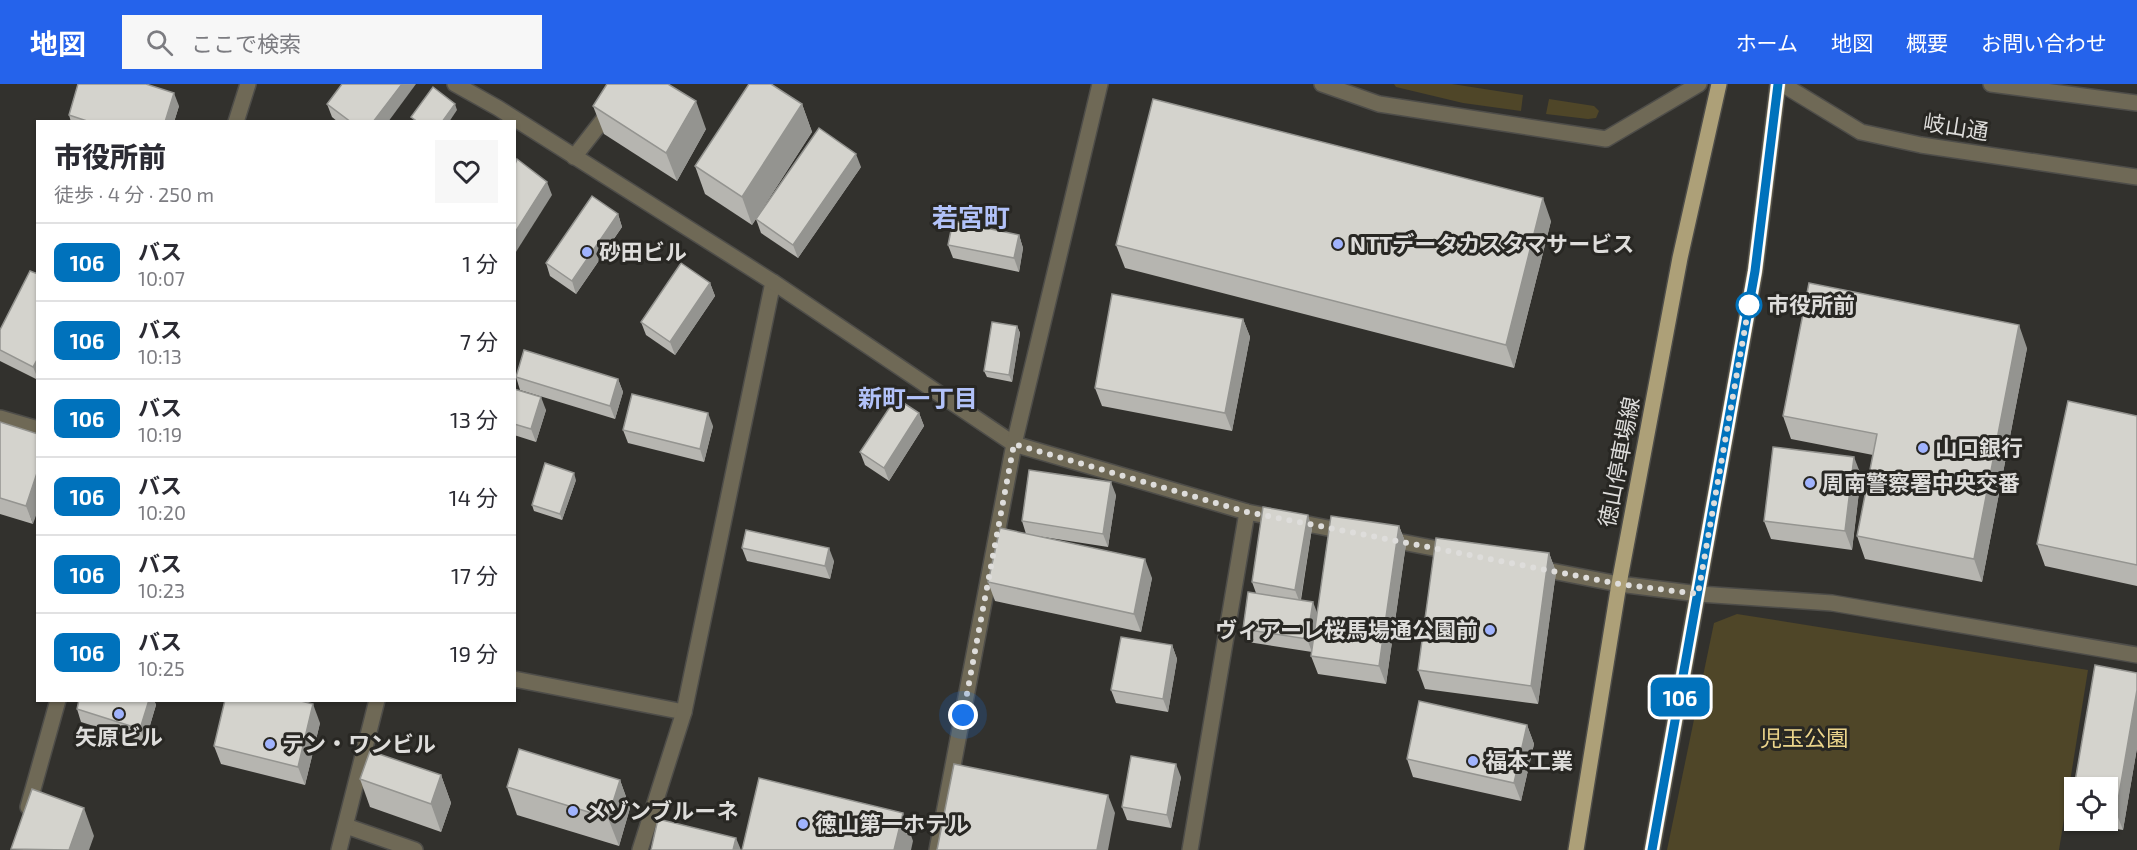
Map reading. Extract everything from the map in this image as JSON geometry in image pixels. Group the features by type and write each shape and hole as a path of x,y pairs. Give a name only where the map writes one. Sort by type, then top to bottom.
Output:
{"main road":[{"name":"徳山停車場線","path":"1576,850 1619,584 1680,258 1719,84"},
{"path":"1652,850 1755,271 1780,84"}],"street":[{"path":"237,120 248,84"},
{"path":"455,84 496,115"},
{"path":"574,157 631,84"},
{"path":"937,850 1014,444 1100,84"},
{"path":"1322,84 1379,104 1606,139 1699,84"},
{"name":"岐山通","path":"1780,84 1861,132 1921,145 2137,177"},
{"path":"1991,84 2137,104"},
{"path":"516,126 574,157 773,282 1014,444 1247,512 1468,555"},
{"path":"640,850 684,711 773,282"},
{"path":"0,418 36,428"},
{"path":"1190,850 1247,512"},
{"path":"1526,566 1619,584 1698,594 1832,603 2137,655"},
{"path":"516,679 684,711"},
{"path":"22,827 57,702"},
{"path":"339,850 377,702"},
{"path":"346,826 415,850"}],"green space":[{"path":"1394,84 1452,84 1523,95 1521,111 1463,103 1396,87"},
{"path":"1549,99 1594,106 1599,111 1596,118 1588,119 1546,114"},
{"name":"児玉公園","path":"1737,614 2088,670 2071,777 2064,777 2064,819 2059,850 1667,850 1714,623"}],"building":[{"path":"78,84 146,84 174,93 166,120 84,120 69,115"},
{"path":"342,84 402,84 375,120 348,120 327,104"},
{"path":"607,84 668,84 696,101 666,153 593,106"},
{"path":"749,84 771,84 802,104 742,197 695,166"},
{"path":"433,87 455,104 443,120 415,120 411,117"},
{"name":"NTTデータカスタマサービス","path":"1153,99 1543,198 1506,345 1116,245"},
{"path":"819,128 856,154 793,245 756,219"},
{"path":"517,159 547,182 516,231"},
{"path":"592,196 618,214 572,281 546,263"},
{"path":"953,221 1019,235 1014,258 948,245"},
{"path":"681,263 710,283 670,342 641,322"},
{"path":"30,271 36,273 36,362 33,367 0,350 0,330"},
{"name":"山口銀行","path":"1809,283 2019,325 1974,559 1857,536 1877,434 1783,416"},
{"path":"1112,294 1243,319 1225,413 1095,388"},
{"path":"992,322 1017,326 1009,375 984,371"},
{"path":"524,350 618,379 610,406 516,377"},
{"path":"516,390 541,397 531,429 516,425"},
{"path":"632,394 708,413 700,449 623,430"},
{"path":"896,398 919,413 884,468 860,452"},
{"path":"2068,401 2137,416 2137,565 2037,544"},
{"path":"0,422 36,433 36,476 26,506 0,498"},
{"path":"1773,447 1854,457 1845,531 1764,521"},
{"path":"545,463 574,473 560,514 532,505"},
{"path":"1029,470 1111,482 1103,534 1022,521"},
{"path":"1263,507 1308,515 1295,590 1252,582"},
{"path":"1331,516 1399,526 1379,666 1311,656"},
{"path":"1000,528 1145,559 1134,614 988,582"},
{"path":"746,530 829,548 825,566 742,548"},
{"name":"ヴィアーレ桜馬場通公園前","path":"1436,538 1549,553 1531,686 1418,670"},
{"path":"1248,592 1313,602 1307,639 1243,629"},
{"path":"1121,637 1172,645 1163,699 1111,690"},
{"path":"2095,665 2137,673 2137,690 2118,800 2118,777 2076,777"},
{"name":"福本工業","path":"1419,701 1527,725 1514,783 1407,759"},
{"path":"79,702 148,702 140,729 77,709"},
{"name":"テン・ワンビル","path":"225,702 305,702 313,704 298,767 214,746"},
{"path":"519,749 620,780 608,818 507,787"},
{"path":"370,751 441,775 431,804 360,779"},
{"path":"1131,756 1176,764 1167,815 1122,807"},
{"path":"954,764 1108,795 1097,850 937,850"},
{"path":"759,778 903,813 894,850 742,850"},
{"path":"32,789 84,808 69,850 11,849"},
{"path":"658,819 736,838 733,850 651,850"}],"bus line":[{"name":"106","path":"1652,850 1755,271 1778,84"}],"place":[{"name":"NTTデータカスタマサービス","path":"1338,244"},
{"name":"砂田ビル","path":"587,252"},
{"name":"市役所前","path":"1749,305"},
{"name":"山口銀行","path":"1923,448"},
{"name":"周南警察署中央交番","path":"1810,483"},
{"name":"ヴィアーレ桜馬場通公園前","path":"1490,630"},
{"name":"矢原ビル","path":"119,714"},
{"name":"テン・ワンビル","path":"270,744"},
{"name":"福本工業","path":"1473,761"},
{"name":"メゾンブルーネ","path":"573,811"},
{"name":"徳山第一ホテル","path":"803,824"}],"district":[{"name":"若宮町","path":"971,218"},
{"name":"新町一丁目","path":"918,399"}],"route":[{"path":"963,715 1014,444 1247,512 1619,584 1698,594 1751,294 1749,305"}]}
